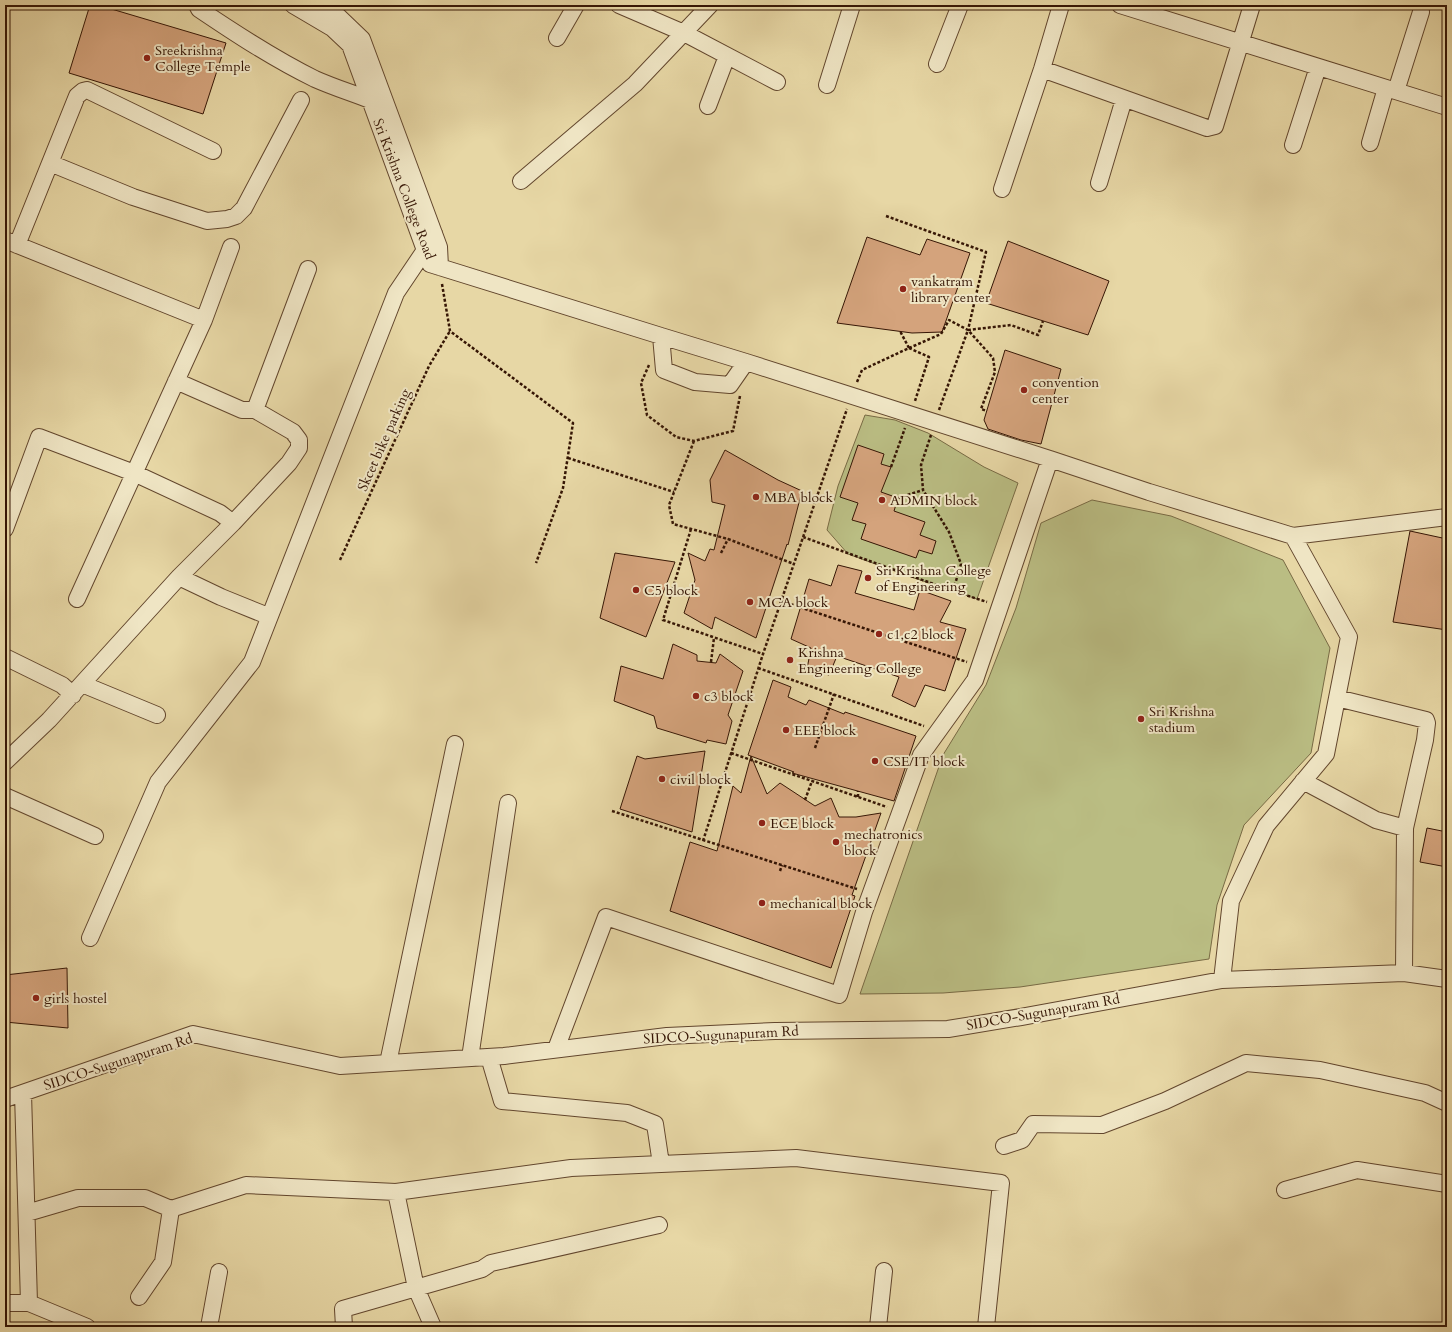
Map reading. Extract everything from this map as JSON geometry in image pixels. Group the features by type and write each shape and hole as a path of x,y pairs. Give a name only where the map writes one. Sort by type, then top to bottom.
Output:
{"street":[{"path":"197,5 199,9 223,25 277,58 316,79 370,100"},
{"name":"Sri Krishna College Road","path":"293,5 332,28 350,45 430,264 746,362 1149,492 1292,536"},
{"path":"321,5 338,16 362,39 439,247 440,267"},
{"path":"557,38 576,5"},
{"path":"619,5 684,33 777,82"},
{"path":"521,181 635,84 710,5"},
{"path":"827,85 852,5"},
{"path":"936,64 960,5"},
{"path":"1002,188 1042,69 1061,5"},
{"path":"1120,5 1447,107"},
{"path":"1042,69 1207,128 1212,128 1216,126 1252,5"},
{"path":"1370,143 1421,12"},
{"path":"708,106 727,56"},
{"path":"1293,145 1318,67"},
{"path":"204,320 11,242 50,163 78,96 83,90 86,90 213,151"},
{"path":"1099,183 1124,98"},
{"path":"50,163 133,198 207,221 227,219 236,216 244,208 301,100"},
{"path":"90,938 158,782 252,662 396,293 434,234"},
{"path":"77,599 204,320 231,247"},
{"path":"255,410 308,269"},
{"path":"661,336 664,370 695,382 730,385 746,362"},
{"path":"5,762 78,690 180,577 289,463 299,448 299,440 293,432 255,410 242,410 176,381"},
{"path":"5,529 39,437 134,473 220,513 233,523"},
{"path":"556,1049 606,917 839,995 871,893 921,754 976,680 1050,459"},
{"path":"1222,980 1231,900 1266,826 1326,754 1349,637 1292,536 1447,517"},
{"path":"180,577 221,597 263,614"},
{"path":"5,656 62,685 157,715"},
{"path":"1337,698 1426,720 1428,723 1406,828 1404,974"},
{"path":"388,1063 455,744"},
{"path":"1303,781 1376,820 1406,828"},
{"path":"5,796 95,836"},
{"path":"470,1058 508,803"},
{"name":"SIDCO-Sugunapuram Rd","path":"5,1099 193,1034 340,1066 470,1058 667,1036 775,1031 948,1028 1021,1018 1222,980 1404,974 1447,979"},
{"path":"489,1056 502,1101 627,1113 655,1124 661,1164"},
{"path":"1004,1146 1022,1140 1034,1124 1102,1125 1165,1101 1246,1063 1320,1070 1425,1093 1447,1103"},
{"path":"23,1093 30,1303"},
{"path":"27,1213 78,1198 145,1198 171,1209 246,1185 396,1192 571,1168 796,1158 1001,1183 986,1327"},
{"path":"1284,1190 1357,1170 1447,1184"},
{"path":"396,1192 416,1288 432,1327"},
{"path":"139,1297 163,1262 171,1209"},
{"path":"344,1327 343,1309 482,1269 491,1263 659,1225"},
{"path":"878,1327 884,1271"},
{"path":"209,1327 219,1272"},
{"path":"5,1303 30,1303 87,1327"}],"path":[{"path":"886,216 986,252 968,330 921,465 924,490 949,532 960,564 953,591"},
{"path":"440,267 450,331 573,423 563,488 536,563"},
{"path":"703,841 758,668 862,370 941,334 949,320 968,330 993,358 995,372 981,409 986,411"},
{"path":"968,330 1011,325 1038,335 1043,321"},
{"name":"Skcet bike parking","path":"340,560 429,366 450,331"},
{"path":"890,467 910,415 929,357 909,348 900,331"},
{"path":"649,363 641,383 648,415 676,437 694,441 732,432 740,393"},
{"path":"694,441 669,504 673,524 728,539 794,564"},
{"path":"568,458 674,492"},
{"path":"898,498 924,490"},
{"path":"691,529 663,620 763,654"},
{"path":"803,538 1000,606"},
{"path":"721,553 728,539"},
{"path":"781,601 980,666"},
{"path":"711,662 714,638"},
{"path":"758,668 938,731"},
{"path":"815,748 834,694"},
{"path":"731,753 900,812"},
{"path":"805,800 812,781"},
{"path":"858,791 858,797"},
{"path":"612,811 871,893"},
{"path":"780,871 782,865"}],"green space":[{"path":"865,415 895,420 928,433 984,467 1018,483 977,599 848,554 827,530 838,486"},
{"name":"Sri Krishna stadium","path":"1092,500 1171,516 1283,560 1330,648 1311,753 1244,825 1217,905 1209,959 1020,987 943,993 860,994 943,755 986,685 1016,608 1041,523"}],"building":[{"name":"Sreekrishna College Temple","path":"90,5 98,5 226,43 203,114 69,73"},
{"name":"vankatram library center","path":"867,237 920,255 927,239 970,253 942,332 912,333 837,323"},
{"path":"1008,241 1109,281 1088,335 986,303"},
{"name":"convention center","path":"1005,350 1061,369 1041,444 1021,440 988,429 984,420"},
{"path":"858,445 884,454 881,464 891,467 881,492 898,498 894,511 925,522 920,535 936,541 932,554 919,550 916,558 861,539 866,524 852,520 858,503 840,497"},
{"path":"725,450 778,480 802,491 788,545 787,544 756,638 715,617 712,629 684,613 695,580 688,553 705,561 710,549 714,550 725,505 712,502 710,480"},
{"path":"1410,531 1447,539 1447,630 1393,622"},
{"name":"C5 block","path":"615,553 675,562 646,637 600,618"},
{"name":"c1,c2 block","path":"838,565 862,571 855,593 914,610 920,590 951,601 940,622 966,629 945,691 925,685 915,707 892,696 899,677 837,656 829,675 807,669 811,648 791,639 809,579 831,586"},
{"name":"c3 block","path":"673,644 697,655 697,661 716,663 720,654 743,671 728,715 732,721 726,744 707,740 706,743 657,728 654,716 614,701 621,666 663,679"},
{"path":"773,680 791,687 788,697 806,705 809,700 844,714 845,712 916,736 894,801 792,773 794,772 748,755"},
{"path":"705,751 692,832 620,809 637,756 645,759"},
{"path":"751,756 767,794 780,783 815,806 831,798 839,817 856,817 881,813 852,895 855,896 831,968 670,911 690,842 717,851 733,786 741,793"},
{"path":"1427,828 1447,832 1447,867 1420,862"},
{"name":"girls hostel","path":"67,968 68,1028 5,1022 5,975"}],"place":[{"name":"Sreekrishna College Temple","path":"147,58"},
{"name":"vankatram library center","path":"903,289"},
{"name":"convention center","path":"1024,390"},
{"name":"MBA block","path":"756,497"},
{"name":"ADMIN block","path":"882,500"},
{"name":"Sri Krishna College of Engineering","path":"868,578"},
{"name":"C5 block","path":"636,590"},
{"name":"MCA block","path":"750,602"},
{"name":"c1,c2 block","path":"879,634"},
{"name":"Krishna Engineering College","path":"790,660"},
{"name":"c3 block","path":"696,696"},
{"name":"Sri Krishna stadium","path":"1141,719"},
{"name":"EEE block","path":"786,730"},
{"name":"CSE/IT block","path":"875,761"},
{"name":"civil block","path":"662,779"},
{"name":"ECE block","path":"762,823"},
{"name":"mechatronics block","path":"836,842"},
{"name":"mechanical block","path":"762,903"},
{"name":"girls hostel","path":"36,998"}]}
